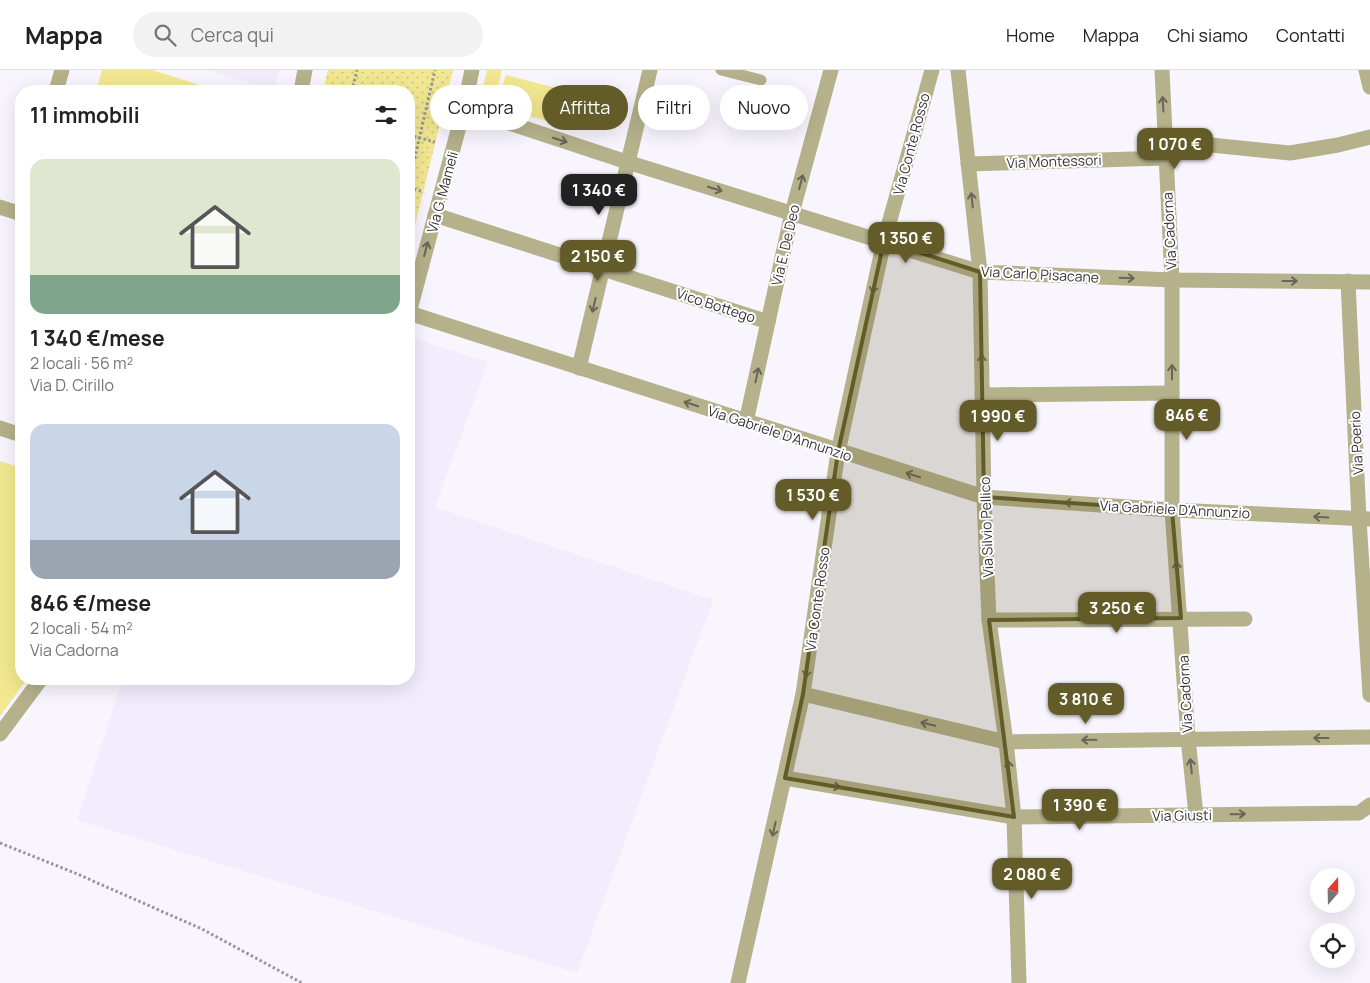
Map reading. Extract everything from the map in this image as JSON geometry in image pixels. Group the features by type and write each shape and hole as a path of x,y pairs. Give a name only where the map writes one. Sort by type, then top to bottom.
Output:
{"street":[{"path":"58,85 62,70"},
{"path":"302,85 305,70"},
{"name":"Via G. Mameli","path":"469,85 472,70"},
{"path":"580,368 650,70"},
{"name":"Via E. De Deo","path":"746,422 792,213 831,70"},
{"name":"Via Conte Rosso","path":"738,983 803,694 838,452 884,241 932,70"},
{"name":"Via Silvio Pellico","path":"958,70 980,272 984,497 989,620 1006,742 1014,817 1019,983"},
{"name":"Via Cadorna","path":"1162,70 1172,280 1172,510 1188,738 1196,814"},
{"path":"1366,70 1370,87"},
{"name":"Via G. Mameli","path":"415,291 458,130"},
{"name":"Via Carlo Pisacane","path":"530,130 980,272 1172,280 1370,282"},
{"path":"1166,158 1182,142 1290,152 1338,145 1370,137"},
{"name":"Via Montessori","path":"968,164 1166,158"},
{"path":"0,208 15,212"},
{"name":"Vico Bottego","path":"436,215 768,322"},
{"name":"Via Poerio","path":"1348,282 1365,519 1370,695"},
{"name":"Via Gabriele D'Annunzio","path":"415,315 838,452 984,497 1172,510 1365,519"},
{"path":"982,395 1172,393"},
{"path":"0,428 15,433"},
{"path":"989,620 1245,619"},
{"path":"0,734 37,685"},
{"path":"803,694 1006,742 1370,737"},
{"name":"Via Giusti","path":"785,778 1014,817 1359,813 1370,805"}],"lane":[{"path":"722,70 761,80"}],"path":[{"path":"353,85 357,70"},
{"path":"415,158 435,70"},
{"path":"415,137 454,146"},
{"path":"0,843 75,873 202,929 302,983"}],"highlighted area":[{"path":"884,241 980,272 984,497 1172,510 1181,618 989,620 1014,817 785,778 803,694 838,452"}],"shaded area":[{"path":"102,70 152,70 200,85 98,85"},
{"path":"206,70 280,70 276,85 257,85"},
{"path":"328,70 453,70 449,85 430,85 430,130 438,130 415,225 415,85 324,85"},
{"path":"487,70 502,70 498,85 484,85"},
{"path":"506,75 544,85 542,85 542,120 532,117 532,85 503,85"},
{"path":"415,339 488,362 435,507 713,600 577,973 77,820 121,685 415,685"},
{"path":"0,461 15,466 15,685 23,685 0,716"}]}
